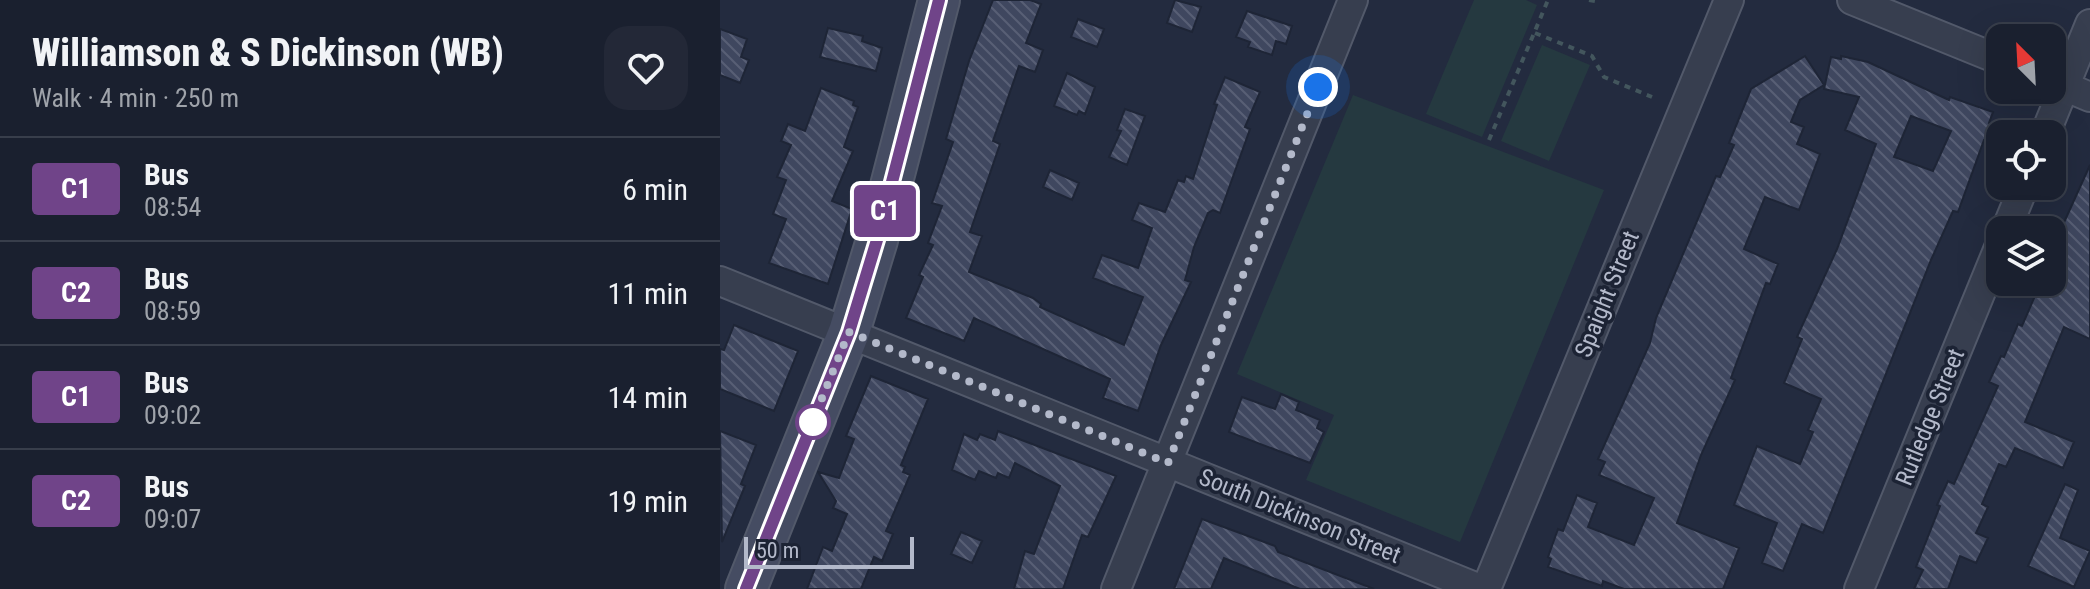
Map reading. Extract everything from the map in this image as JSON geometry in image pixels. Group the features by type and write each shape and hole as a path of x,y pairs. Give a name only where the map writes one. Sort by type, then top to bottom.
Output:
{"street":[{"path":"746,589 849,332 877,240 939,0"},
{"path":"1116,589 1353,0"},
{"name":"Spaight Street","path":"1486,589 1729,0"},
{"path":"1852,0 1986,54"},
{"path":"2052,120 2069,88 2090,24"},
{"name":"Rutledge Street","path":"1859,589 1986,279"},
{"name":"South Dickinson Street","path":"720,281 1480,589"}],"path":[{"path":"1489,140 1548,0"},
{"path":"1589,0 1600,2"},
{"path":"1535,33 1592,56 1604,77 1652,97"}],"shaded area":[{"path":"1474,0 1526,0 1537,5 1482,137 1426,114"},
{"path":"1542,45 1590,65 1549,161 1501,141"},
{"path":"1353,95 1604,190 1460,542 1306,480 1334,415 1237,374"}],"building":[{"path":"993,0 1030,0 1041,4 1026,43 1043,50 1035,72 1019,66 993,141 1000,144 970,232 982,236 969,272 1033,298 1041,304 1040,307 1124,345 1143,297 1093,278 1102,255 1138,268 1152,228 1132,220 1139,203 1165,212 1178,180 1184,182 1186,176 1193,179 1217,105 1214,104 1225,77 1260,92 1245,127 1250,129 1220,213 1213,210 1208,213 1194,247 1185,280 1191,282 1161,345 1138,411 1103,398 1110,379 974,318 964,341 906,318 923,277 919,275 933,245 928,243 942,206 932,203 953,142 946,139 969,61"},
{"path":"1175,0 1201,7 1192,32 1167,23"},
{"path":"1247,11 1292,26 1286,44 1276,41 1272,55 1248,47 1250,42 1236,37"},
{"path":"1078,19 1104,29 1097,47 1071,37"},
{"path":"828,28 863,36 862,41 882,48 876,71 820,57"},
{"path":"720,29 747,39 741,57 749,60 740,83 720,75"},
{"path":"1805,56 1824,85 1800,100 1791,122 1804,127 1797,144 1820,154 1799,210 1765,197 1744,249 1778,264 1770,284 1766,283 1731,378 1735,380 1701,455 1677,523 1739,548 1723,589 1624,589 1603,581 1602,586 1548,567 1551,559 1548,557 1558,529 1563,531 1577,495 1597,503 1588,527 1634,545 1654,498 1599,475 1605,462 1598,459 1650,343 1656,318 1716,176 1720,177 1734,145 1729,143 1751,89"},
{"path":"1831,57 1868,62 1949,100 1950,97 1993,112 1990,120 1986,120 1986,141 1958,212 1953,211 1931,260 1823,533 1802,524 1783,571 1762,563 1777,523 1734,505 1757,446 1800,464 1813,432 1808,430 1821,399 1784,383 1802,339 1797,337 1837,249 1876,144 1845,130 1859,97 1824,89","holes":["1911,116 1951,131 1933,171 1894,157"]},
{"path":"1067,73 1095,87 1085,114 1079,111 1077,115 1054,106"},
{"path":"821,88 854,101 853,105 858,107 844,147 853,151 832,201 852,209 828,284 769,263 786,219 773,214 786,180 777,177 791,145 781,141 788,124 805,131"},
{"path":"1125,109 1145,116 1127,165 1109,157 1121,131 1117,130"},
{"path":"2090,165 2090,339 2064,327 2025,422 2074,442 2063,468 2015,448 2006,467 1999,464 1982,504 1988,507 1976,533 1988,538 1976,563 1960,556 1948,589 1914,589 1923,570 1916,567 1940,506 1937,505 1948,481 1954,484 1998,386 1989,382 2001,356 2004,357 2018,324 2022,326 2035,296 2066,296 2066,218"},
{"path":"1050,170 1079,183 1072,200 1043,187"},
{"path":"734,325 798,351 774,411 720,389 720,349 724,350"},
{"path":"871,376 928,399 901,465 905,467 903,472 910,475 886,531 893,534 882,561 874,557 861,589 807,589 823,547 832,551 847,514 833,508 836,501 818,472 839,478 854,439 846,436"},
{"path":"1281,394 1299,402 1296,410 1320,420 1317,428 1324,432 1310,463 1229,432 1242,397 1275,409"},
{"path":"720,431 756,445 741,484 745,486 722,542"},
{"path":"998,431 1116,476 1088,537 1082,535 1063,589 1014,589 1025,551 1034,554 1060,486 1015,463 1009,478 998,473 996,478 979,471 975,480 952,470 964,434 977,440 980,434 995,440"},
{"path":"2065,484 2078,490 2060,538 2090,551 2074,587 2028,566"},
{"path":"1202,519 1275,546 1278,552 1374,589 1300,589 1224,558 1211,589 1174,589"},
{"path":"961,532 982,541 972,563 951,554"}],"bus line":[{"name":"C1","path":"746,589 849,332 877,240 939,0"}],"route":[{"path":"813,422 809,430 849,332 1168,463 1318,87"}]}
